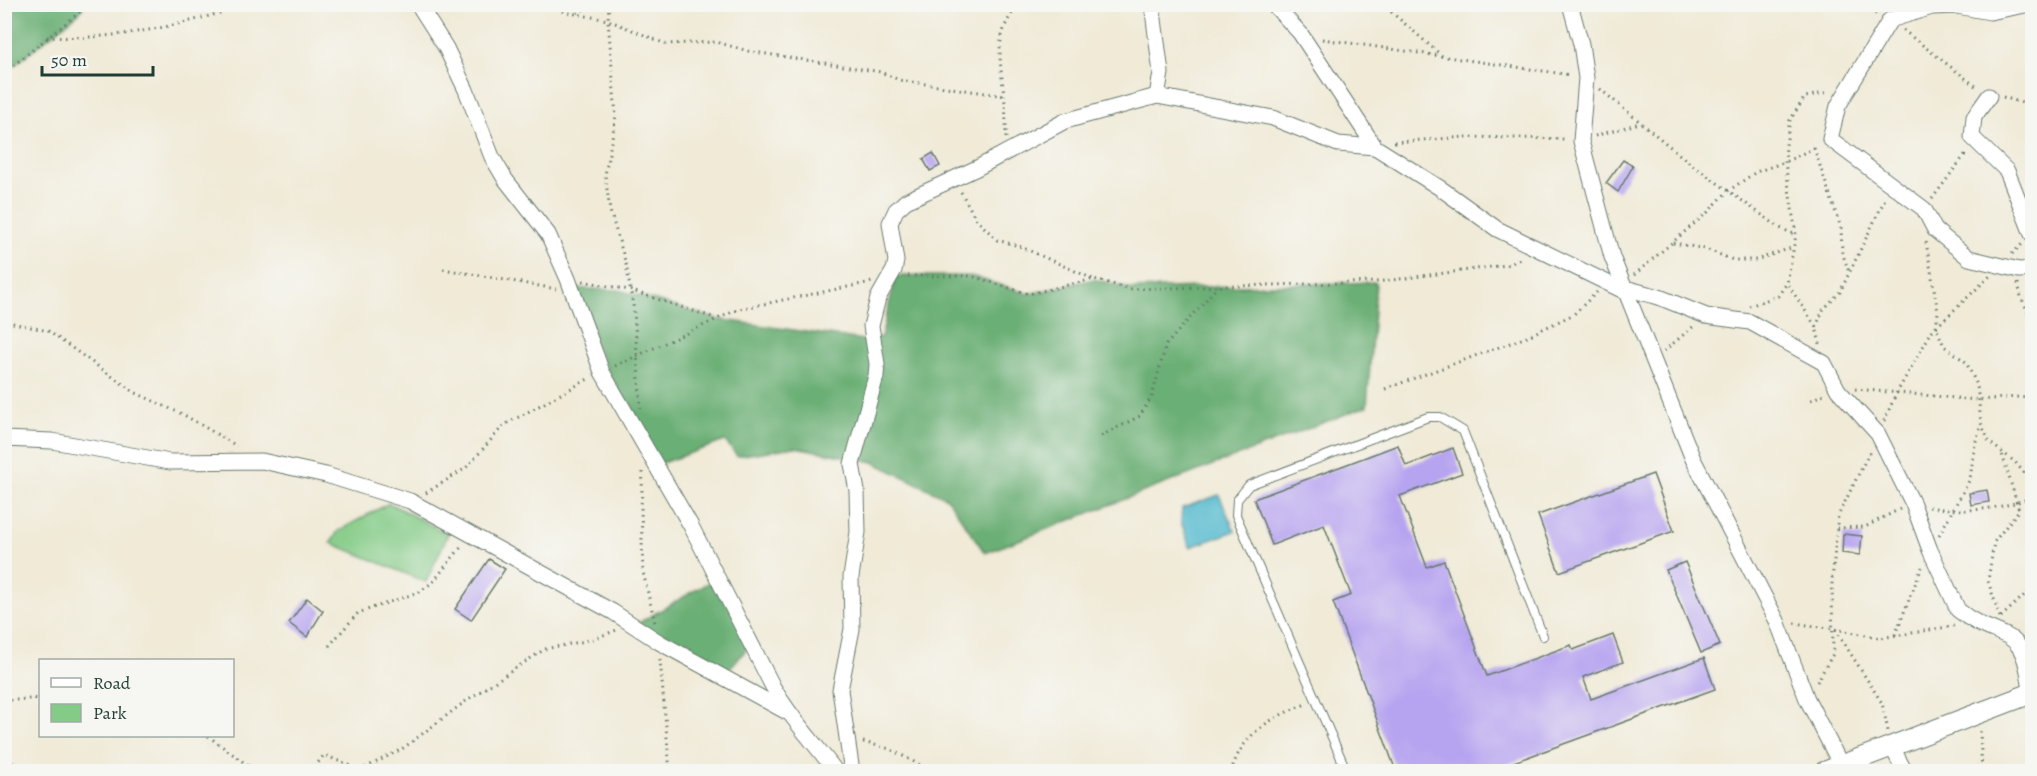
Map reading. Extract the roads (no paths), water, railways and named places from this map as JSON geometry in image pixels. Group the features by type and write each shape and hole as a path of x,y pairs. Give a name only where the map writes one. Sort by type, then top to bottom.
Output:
{"street":[{"path":"417,4 446,48 466,90 492,157 505,180 548,234 602,372 643,448 656,465 691,526 787,712 814,741 836,771"},
{"path":"1152,4 1161,73 1157,96"},
{"path":"1273,4 1300,33 1375,147 1440,188 1497,229 1606,283 1625,288 1659,297 1706,316 1750,322 1824,363 1839,390 1878,434 1913,504 1930,550 1958,610 1985,625 2001,625 2016,642 2028,668 2032,693 1832,768 1777,621 1693,459 1625,288 1612,257 1581,137 1586,78 1581,44 1570,4"},
{"path":"2030,4 1990,12 1957,6 1932,7 1890,20 1838,106 1830,139 1924,209 1935,230 1970,258 2019,270 2032,269"},
{"path":"852,771 840,696 852,629 851,577 858,532 857,491 852,465 867,402 876,376 877,364 871,326 873,310 891,278 896,261 890,223 896,210 906,201 1007,153 1065,121 1157,96 1273,118 1338,144 1375,147"},
{"path":"1989,96 1974,117 1971,137 2007,171 2032,234"},
{"path":"4,439 52,441 170,462 262,461 326,475 410,501 632,623 659,642 787,712"},
{"path":"1892,747 1905,771"},
{"path":"4,764 11,771"}],"lane":[{"path":"1347,771 1236,515 1237,500 1249,485 1428,417 1440,417 1463,431 1543,636"}],"water":[{"path":"1219,495 1235,531 1190,547 1181,522 1182,508"}]}
